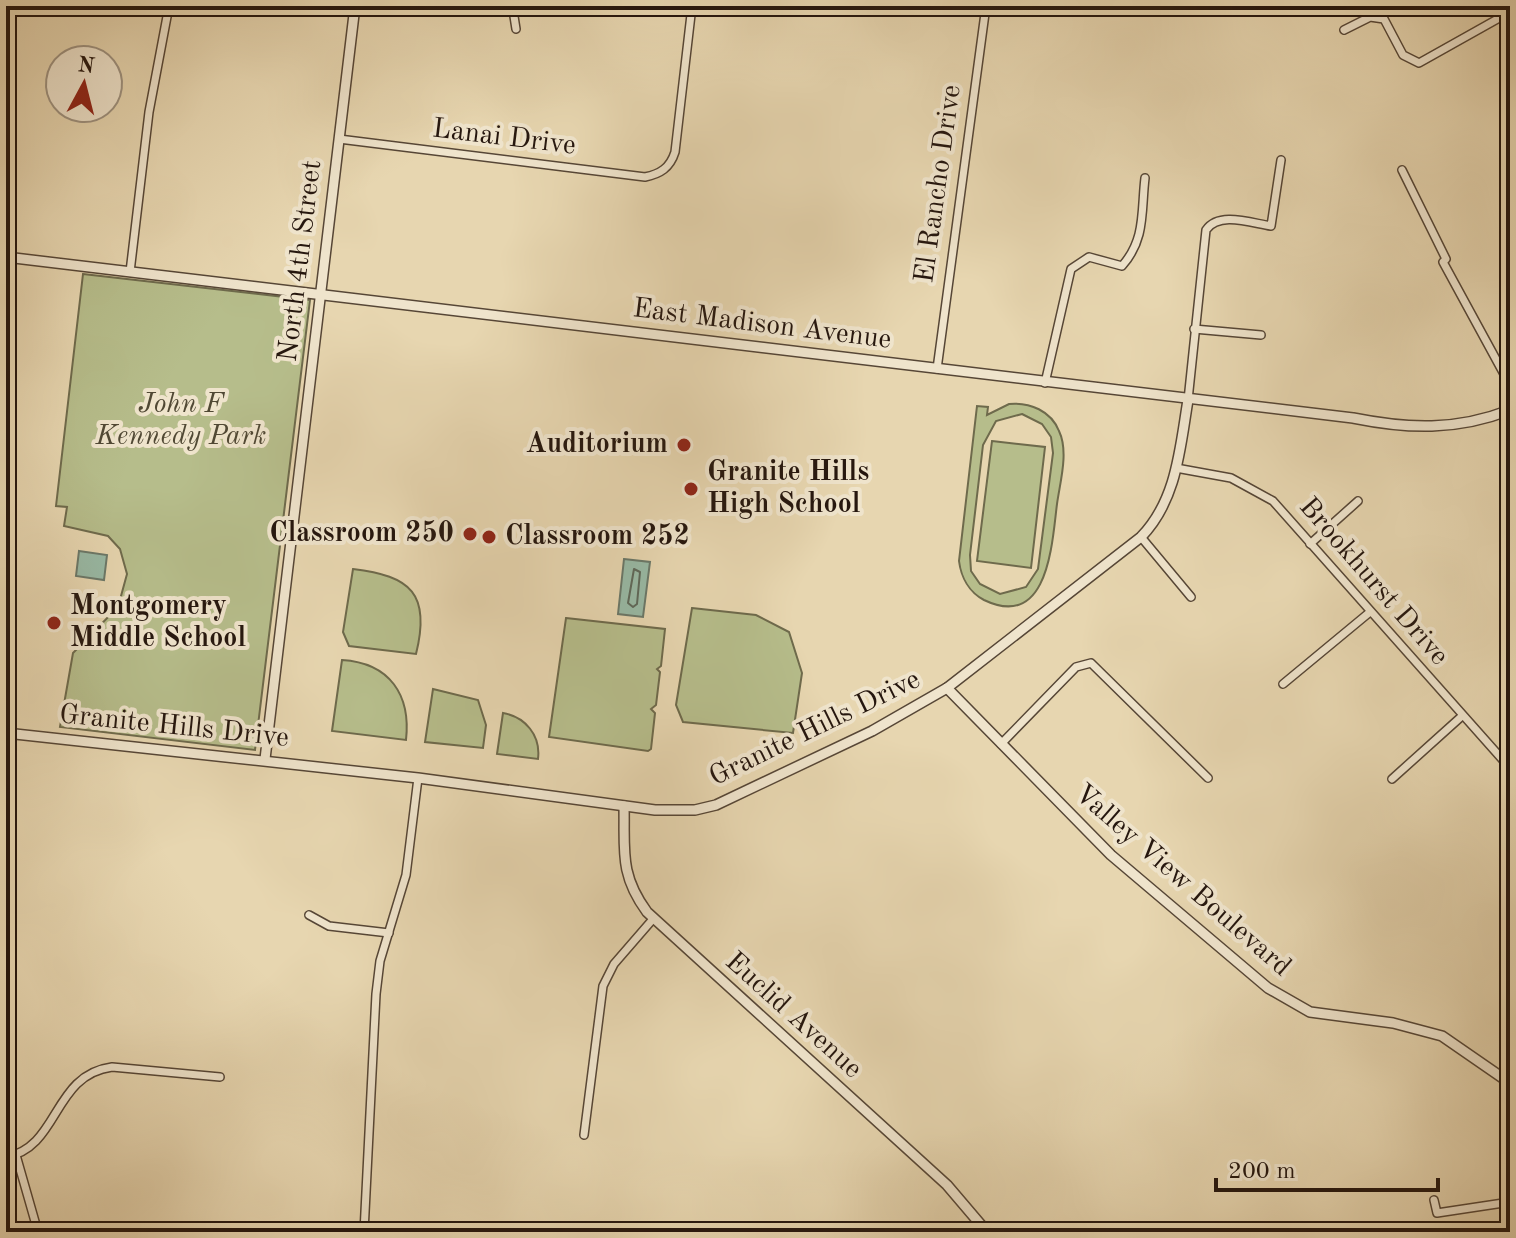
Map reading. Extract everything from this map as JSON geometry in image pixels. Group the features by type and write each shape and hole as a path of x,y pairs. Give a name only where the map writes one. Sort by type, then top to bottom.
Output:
{"street":[{"path":"130,272 149,112 169,6"},
{"name":"North 4th Street","path":"265,759 355,6"},
{"path":"487,6 513,10 516,29"},
{"name":"Lanai Drive","path":"339,139 645,177 663,171 675,152 692,6"},
{"name":"El Rancho Drive","path":"937,369 986,6"},
{"path":"1344,30 1370,17 1384,19 1403,55 1419,63 1510,12"},
{"name":"Granite Hills Drive","path":"6,733 265,759 624,806 675,811 716,805 897,718 947,688 1141,537 1163,509 1176,468 1188,400 1206,230 1211,223 1222,219 1271,226 1281,160"},
{"path":"1402,170 1446,259 1443,262 1510,385"},
{"path":"1045,383 1071,269 1089,257 1122,266 1133,253 1144,226 1145,178"},
{"name":"East Madison Avenue","path":"6,257 1404,428 1446,427 1510,410"},
{"path":"1194,329 1261,335"},
{"name":"Brookhurst Drive","path":"1176,468 1220,475 1258,490 1273,501 1510,768"},
{"path":"1310,544 1358,501"},
{"path":"1141,537 1191,597"},
{"path":"1283,684 1370,612"},
{"path":"1001,744 1076,667 1091,663 1208,778"},
{"name":"Valley View Boulevard","path":"947,688 1111,855 1272,991 1310,1012 1393,1023 1442,1036 1510,1083"},
{"path":"1392,779 1462,716"},
{"path":"364,1232 380,961 406,875 418,778"},
{"name":"Euclid Avenue","path":"624,806 625,869 636,896 653,919 938,1177 986,1232"},
{"path":"309,915 329,926 389,933"},
{"path":"584,1135 603,986 614,964 653,919"},
{"path":"6,1157 16,1155 46,1129 63,1099 82,1076 97,1069 138,1069 220,1077"},
{"path":"16,1155 38,1232"},
{"path":"1434,1200 1437,1213 1510,1202"}],"green space":[{"name":"John F Kennedy Park","path":"83,274 310,300 255,750 60,727 73,653 118,607 127,574 120,549 108,536 64,526 67,507 56,506"},
{"path":"1009,404 1039,409 1055,424 1063,448 1053,539 1043,578 1034,593 1022,603 1006,606 984,600 974,593 964,578 959,561 977,406 988,407 987,415","holes":["1022,414 1042,424 1051,437 1053,453 1038,569 1026,587 1000,594 980,584 971,571 970,555 983,445 996,421"]},
{"path":"992,441 1045,447 1031,568 977,561"},
{"path":"353,569 389,577 412,592 421,616 416,654 349,646 343,632"},
{"path":"692,608 756,615 789,632 802,673 793,733 683,722 676,705"},
{"path":"566,618 665,629 661,666 657,669 660,672 656,705 651,709 655,713 651,749 648,751 549,737"},
{"path":"342,660 373,667 394,684 405,709 406,740 332,731"},
{"path":"433,689 478,700 486,725 483,748 425,742"},
{"path":"503,713 518,718 530,728 537,742 538,759 497,754"}],"water":[{"path":"79,551 107,555 104,580 76,576"},
{"path":"624,559 650,562 643,617 618,614"}],"place":[{"name":"Auditorium","path":"684,445"},
{"name":"Granite Hills High School","path":"691,489"},
{"name":"Classroom 250","path":"470,534"},
{"name":"Classroom 252","path":"489,537"},
{"name":"Montgomery Middle School","path":"54,623"}]}
